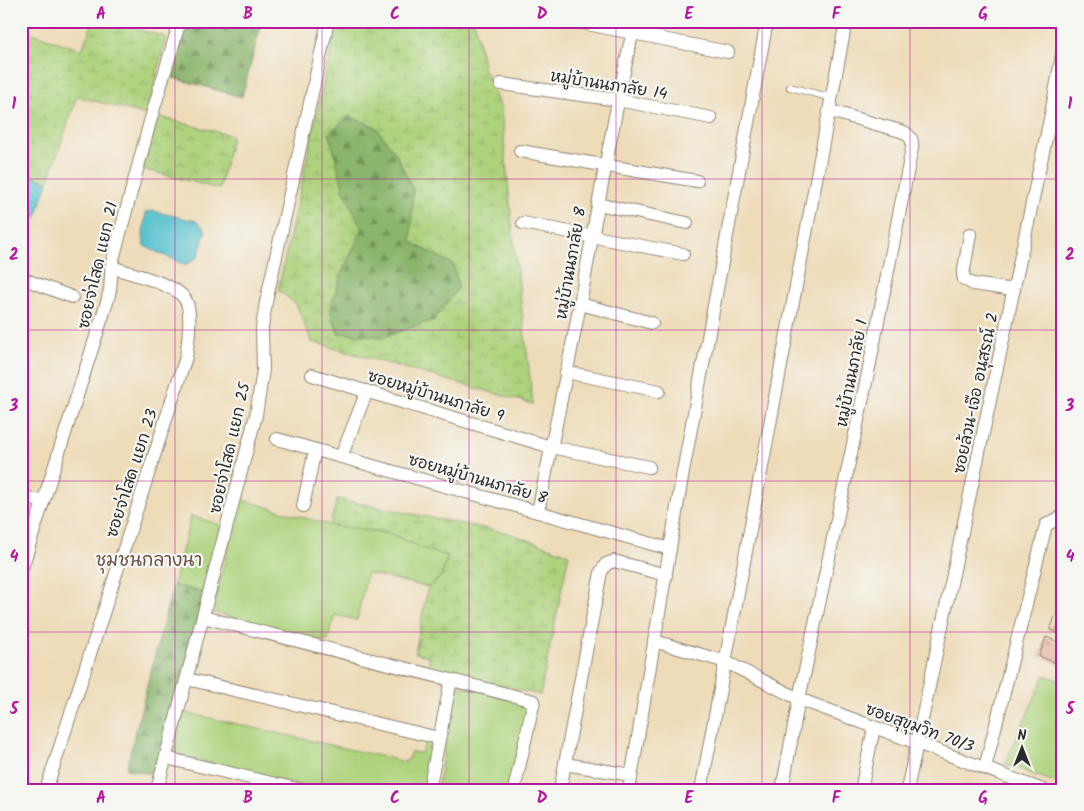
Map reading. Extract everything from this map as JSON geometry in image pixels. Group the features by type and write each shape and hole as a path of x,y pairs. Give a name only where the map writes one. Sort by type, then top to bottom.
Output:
{"street":[{"name":"ซอยจ่าโสด แยก 21","path":"21,571 107,302 110,290 111,267 151,118 180,21"},
{"name":"ซอยจ่าโสด แยก 25","path":"157,790 256,415 263,370 262,328 266,302 328,21"},
{"path":"572,21 634,27 728,52"},
{"path":"629,790 670,549 767,21"},
{"path":"701,790 846,21"},
{"name":"หมู่บ้านนภาลัย 8","path":"538,512 580,304 618,100 634,27"},
{"name":"ซอยล้วน-เจือ อนุสรณ์ 2","path":"907,790 1014,290 1063,50"},
{"name":"หมู่บ้านนภาลัย 14","path":"501,84 618,100 711,118"},
{"name":"หมู่บ้านนภาลัย 1","path":"782,790 799,698 868,373 912,148 910,136 904,132 830,112"},
{"path":"520,152 698,181"},
{"path":"598,204 687,223"},
{"path":"522,224 683,254"},
{"path":"970,234 963,275 964,279 972,284 1014,290"},
{"name":"ซอยจ่าโสด แยก 23","path":"46,790 186,357 189,333 188,308 185,299 175,288 111,267"},
{"path":"21,278 72,297"},
{"path":"580,304 652,323"},
{"path":"566,372 659,391"},
{"name":"ซอยหมู่บ้านนภาลัย 9","path":"312,375 367,390 551,447 649,467"},
{"path":"341,457 367,390"},
{"name":"ซอยหมู่บ้านนภาลัย 8","path":"277,439 670,549"},
{"path":"303,506 315,450"},
{"path":"21,496 43,502"},
{"path":"985,768 1046,524 1063,516"},
{"path":"560,790 601,572 606,564 614,561 666,575"},
{"path":"203,617 534,701 514,790"},
{"name":"ซอยสุขุมวิท 70/3","path":"654,640 726,662 799,698 874,728 1043,790"},
{"path":"187,679 440,738"},
{"path":"429,790 451,680"},
{"path":"861,790 874,728"},
{"path":"166,758 301,790"},
{"path":"565,764 631,775"}],"lane":[{"path":"790,87 832,98"}],"green space":[{"path":"93,21 108,21 166,37 147,115 77,96 48,182 21,172 21,36 23,30 82,50"},
{"path":"184,21 262,21 242,97 170,77"},
{"path":"337,21 474,21 484,69 501,109 513,235 533,404 312,342 296,304 278,290","holes":["349,116 376,127 396,154 413,189 411,242 453,264 459,287 434,320 384,337 338,333 330,310 342,272 362,230 344,191 329,133"]},
{"path":"157,116 232,136 219,189 143,169"},
{"path":"349,116 376,127 396,154 413,189 411,242 453,264 459,287 434,320 384,337 338,333 330,310 342,272 362,230 344,191 329,133"},
{"path":"240,499 330,525 391,534 429,551 448,556 441,577 428,587 367,573 357,620 335,615 327,642 212,612"},
{"path":"337,499 508,533 569,554 540,695 429,668 429,656 415,653 428,587 441,577 448,556 429,551 391,534 330,525"},
{"path":"191,516 221,525 205,593 173,585"},
{"path":"173,585 205,593 156,775 126,769"},
{"path":"1045,675 1063,682 1063,785 1005,764"},
{"path":"456,685 530,703 509,790 437,790"},
{"path":"183,712 406,762 411,752 422,753 426,741 435,742 425,790 319,790 173,754"}],"water":[{"path":"21,172 48,182 36,218 21,212"},
{"path":"153,211 196,221 206,230 198,257 185,265 144,246 143,234 146,212"}],"building":[{"path":"1057,611 1063,614 1063,635 1050,630"},
{"path":"1046,637 1063,644 1063,666 1039,656"}],"district":[{"name":"ชุมชนกลางนา","path":"149,560"}]}
